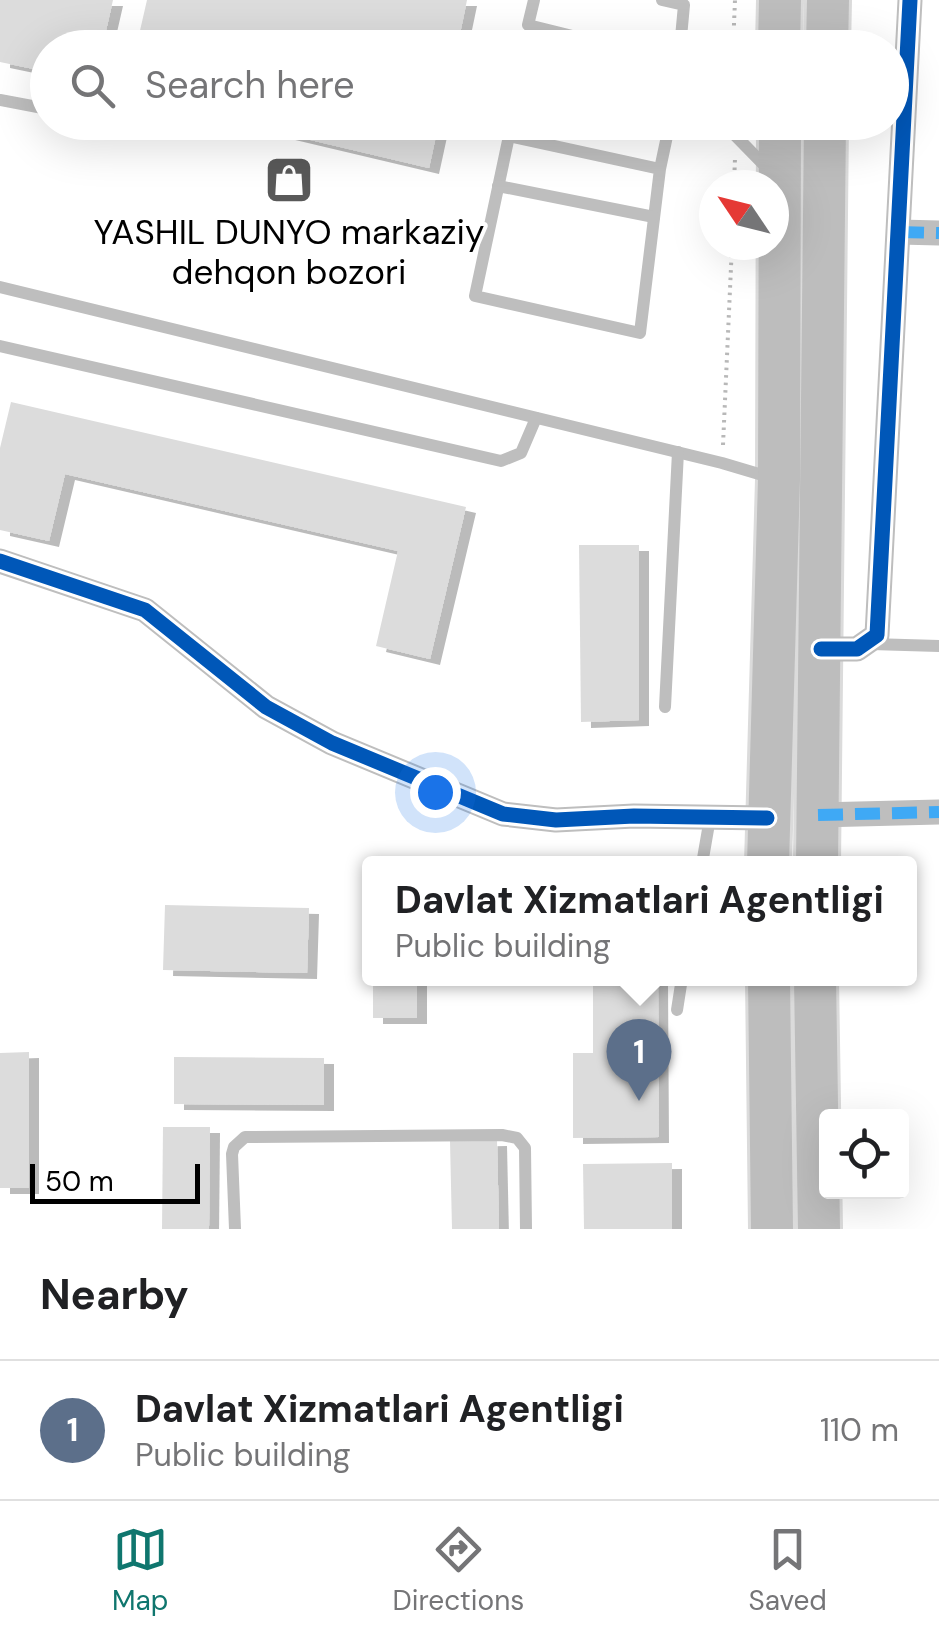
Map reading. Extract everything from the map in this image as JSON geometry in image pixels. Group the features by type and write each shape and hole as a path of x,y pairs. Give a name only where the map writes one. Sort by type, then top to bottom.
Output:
{"main road":[{"path":"779,30 780,0"},
{"path":"827,30 828,0"},
{"path":"780,140 780,170"},
{"path":"817,856 825,140"},
{"path":"768,856 779,480 780,260"},
{"path":"769,986 772,1229"},
{"path":"815,986 819,1229"}],"street":[{"path":"909,30 910,0"},
{"path":"821,649 857,649 877,634 903,140"},
{"path":"899,232 939,233"},
{"path":"0,561 145,610 266,707 332,743 502,814 556,820 767,818"},
{"path":"818,815 939,812"}],"lane":[{"path":"534,0 528,25 548,30"},
{"path":"662,0 684,5 682,30"},
{"path":"0,100 30,106"},
{"path":"507,140 475,296 640,334 666,140"},
{"path":"527,140 660,168"},
{"path":"740,140 770,170"},
{"path":"498,186 654,217"},
{"path":"0,288 678,452 779,480"},
{"path":"0,346 500,461 522,453 536,418"},
{"path":"665,707 678,452"},
{"path":"868,644 939,646"},
{"path":"703,856 710,818"},
{"path":"677,1010 681,986"},
{"path":"234,1229 232,1154 244,1137 482,1136 517,1138 526,1148 526,1229"}],"path":[{"path":"734,30 735,0"},
{"path":"722,463 731,260"}],"building":[{"path":"0,0 113,0 106,30 30,30 30,68 0,62"},
{"path":"147,0 467,0 461,30 140,30"},
{"path":"311,140 435,140 429,168"},
{"path":"11,402 466,507 430,659 376,646 398,551 65,474 49,541 0,530 0,448"},
{"path":"579,545 639,545 639,720 581,722"},
{"path":"165,905 309,908 307,973 163,970"},
{"path":"373,986 417,986 417,1018 373,1018"},
{"path":"593,986 658,986 659,1137 573,1138 573,1053 593,1053"},
{"path":"29,1052 29,1188 0,1188 0,1053"},
{"path":"174,1057 324,1058 324,1105 174,1104"},
{"path":"163,1127 210,1127 209,1229 162,1229"},
{"path":"497,1140 499,1229 452,1229 450,1141"},
{"path":"672,1163 672,1229 584,1229 583,1164"}],"marked path":[{"path":"899,232 939,233"},
{"path":"818,815 939,812"}],"cycle path":[{"path":"908,30 910,0"},
{"path":"821,649 857,649 877,635 903,140"},
{"path":"0,561 145,610 266,707 332,743 503,814 556,820 634,816 767,818"}],"place":[{"name":"YASHIL DUNYO markaziy dehqon bozori","path":"289,180"},
{"name":"Davlat Xizmatlari Agentligi","path":"639,1101"}]}
